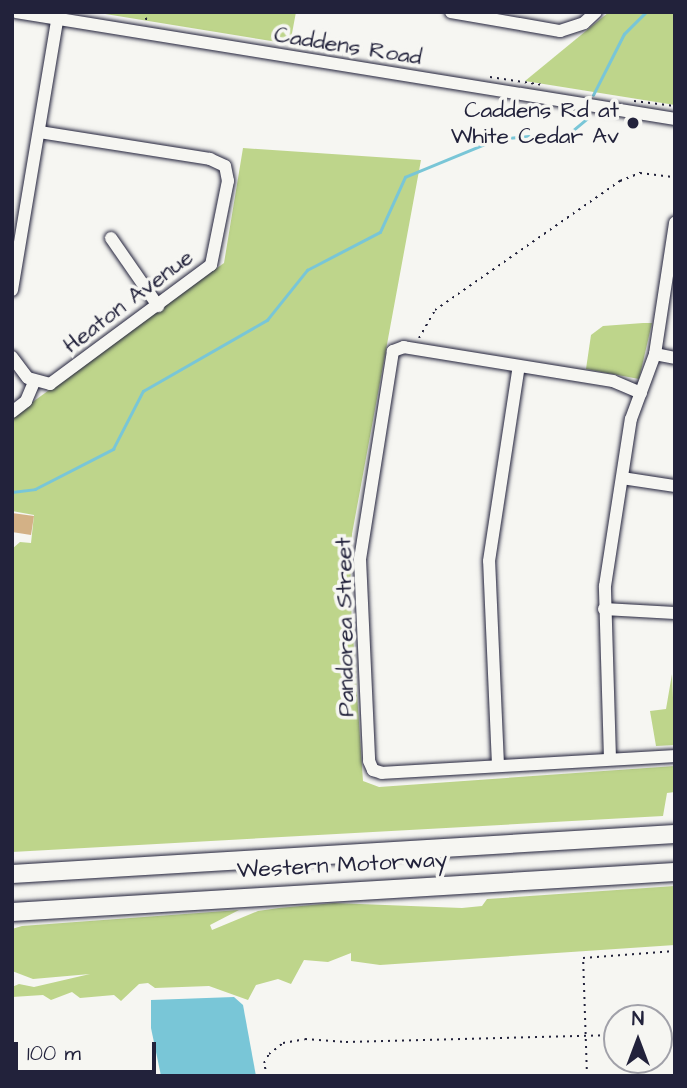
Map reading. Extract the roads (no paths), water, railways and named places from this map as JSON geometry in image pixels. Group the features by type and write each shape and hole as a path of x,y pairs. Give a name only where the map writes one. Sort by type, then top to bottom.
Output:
{"highway":[{"name":"Western Motorway","path":"12,874 675,834"},
{"name":"Western Motorway","path":"12,912 675,872"}],"street":[{"name":"Caddens Road","path":"16,12 57,21 675,119"},
{"path":"451,12 560,31 580,24 596,12"},
{"path":"12,290 57,21"},
{"name":"Heaton Avenue","path":"34,382 57,380 158,306 215,259 228,181 225,166 210,159 39,132"},
{"path":"610,759 604,609 632,416 655,354 675,223"},
{"path":"111,238 158,306"},
{"name":"Pandorea Street","path":"519,366 398,348 391,357 360,550 370,765 382,773 675,755"},
{"path":"655,354 675,358"},
{"path":"12,357 34,382 26,401 12,412"},
{"path":"498,765 489,561 519,366 613,381 641,393"},
{"path":"622,478 675,486"},
{"path":"604,609 675,612"}],"water":[{"path":"234,997 243,1005 256,1076 161,1076 151,1028 151,1000"}],"waterway":[{"path":"593,95 624,34 646,12"},
{"path":"12,492 35,489 113,449 143,391 267,320 307,270 380,232 405,177 497,139 571,132 589,117"}],"place":[{"name":"Caddens Rd at White Cedar Av","path":"633,123"}]}
